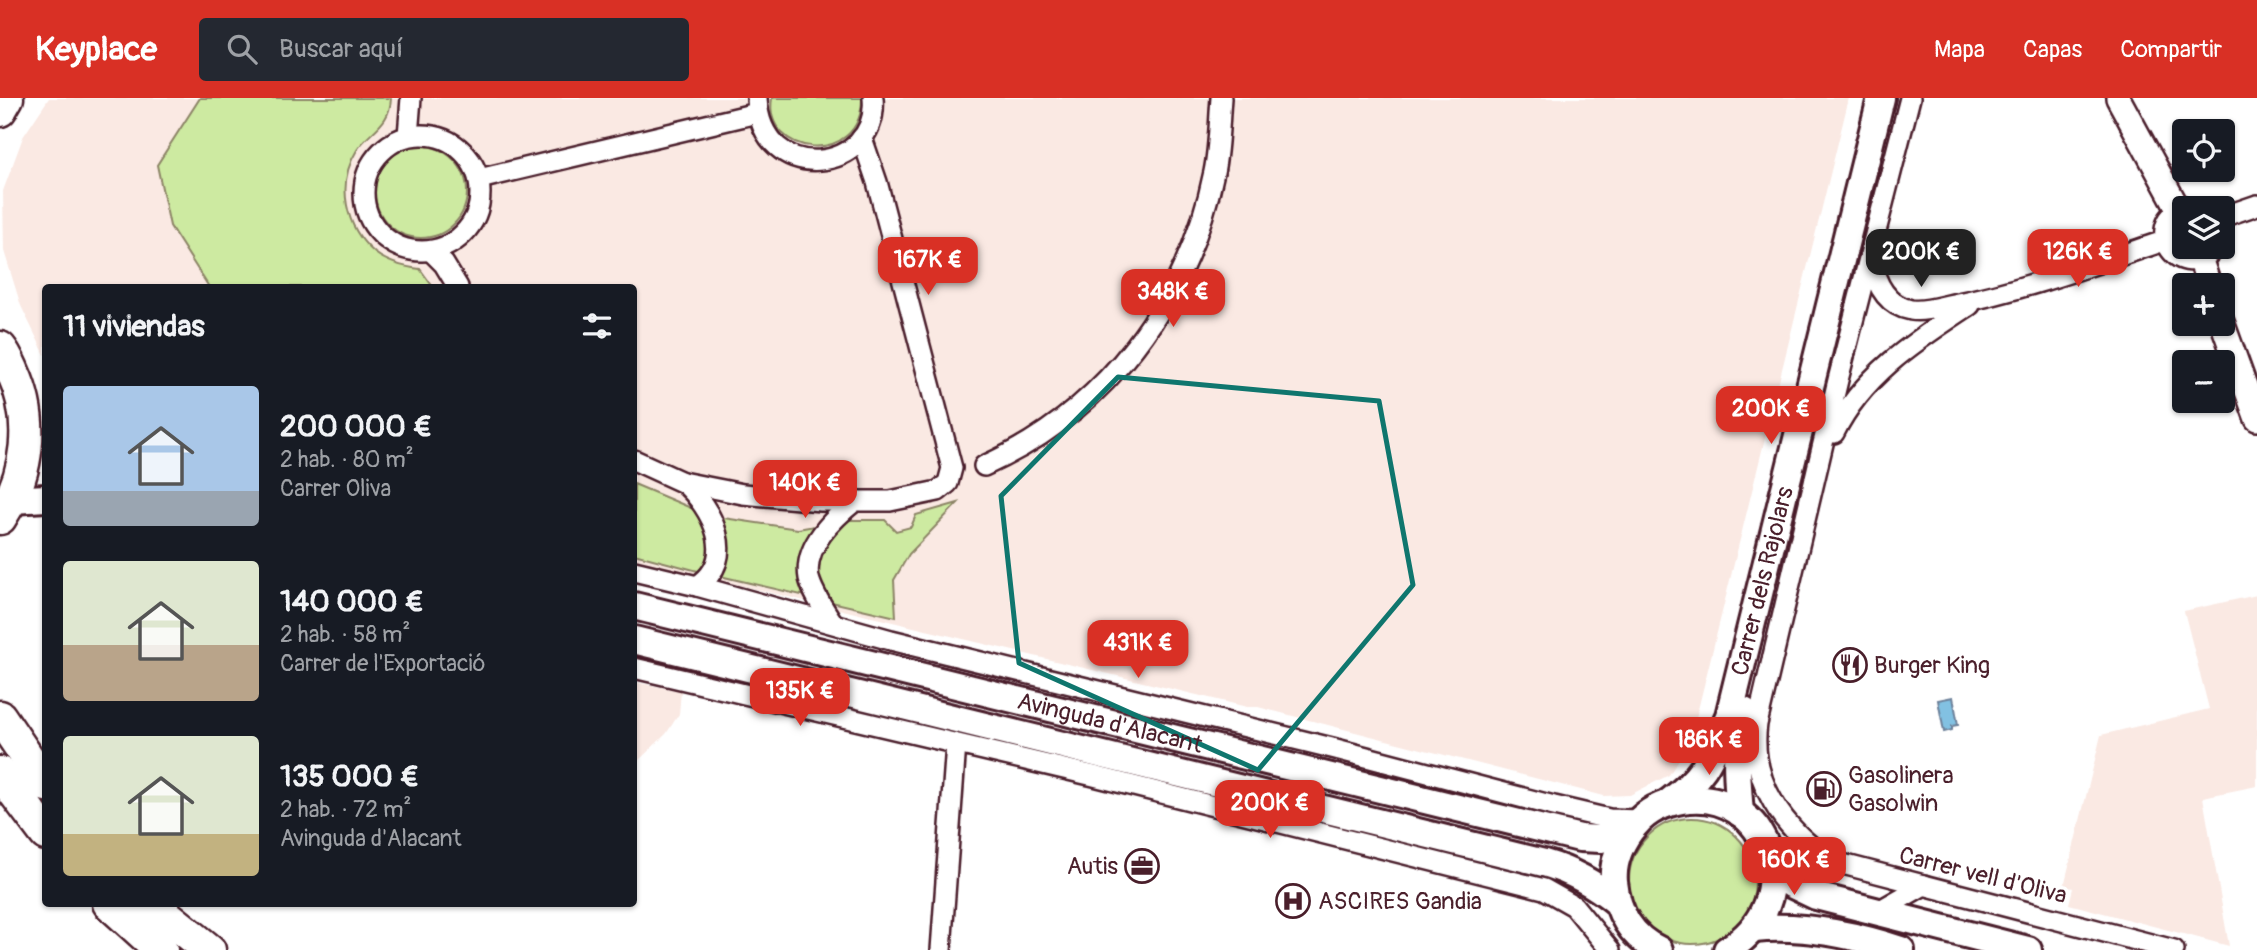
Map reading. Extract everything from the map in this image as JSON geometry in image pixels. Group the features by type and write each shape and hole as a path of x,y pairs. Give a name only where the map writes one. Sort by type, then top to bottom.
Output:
{"highway":[{"path":"0,110 7,98"},
{"path":"0,348 20,388 36,433 6,509"},
{"path":"0,717 42,779"},
{"path":"0,774 42,829"},
{"path":"113,907 161,950"},
{"path":"156,907 209,950"}],"main road":[{"name":"Carrer dels Rajolars","path":"1633,826 1652,810 1668,803 1690,786 1708,763 1729,716 1881,98"},
{"name":"Carrer dels Rajolars","path":"1740,814 1736,765 1738,733 1895,98"},
{"path":"6,509 42,499"},
{"name":"Avinguda d'Alacant","path":"637,607 1580,838 1601,839 1633,826"},
{"name":"Avinguda d'Alacant","path":"637,641 1544,863 1569,870 1598,886 1617,902"},
{"path":"1668,803 1693,799 1718,802 1740,814 1758,831 1769,853 1791,884 1816,896 2028,950"},
{"path":"1633,826 1617,854 1613,878 1617,902 1624,919 1636,934 1659,950"},
{"path":"1741,943 1765,912 1771,893 1773,873 1769,853"},
{"path":"1741,943 1793,927 1901,950"}],"street":[{"path":"408,136 411,98"},
{"path":"479,179 757,106 764,131 776,146 792,157 810,161 830,159 853,148 862,138 870,123 873,98"},
{"path":"984,466 1031,442 1080,407 1124,361 1156,318 1198,233 1214,170 1221,98"},
{"name":"Carrer vell d'Oliva","path":"1910,98 1757,724 1754,743 1757,765 1777,810 1808,845 1831,861 2175,950"},
{"path":"2118,98 2174,196"},
{"path":"426,135 444,139 459,148 471,162 479,179 480,196 476,214 467,230 454,242 431,251 404,249 389,242 372,223 363,200 364,183 379,153 408,136 426,135"},
{"path":"637,461 682,482 743,494 821,500 890,501 938,491 947,483 952,468 877,182 862,138"},
{"path":"2235,213 2257,205"},
{"path":"2172,219 2169,222 2167,240 2172,247"},
{"path":"1870,258 1875,281 1894,302 1909,310 1928,310 1977,300 2167,240"},
{"path":"431,251 444,264 456,284"},
{"path":"1818,469 1840,419 1860,391 1912,344 1977,300"},
{"path":"2227,336 2257,419"},
{"path":"682,482 699,496 719,542 717,564 709,578 697,586"},
{"path":"833,623 814,591 809,577 810,559 830,523 856,500"},
{"name":"Avinguda d'Alacant","path":"637,572 901,642 1336,749 1633,826"},
{"path":"637,669 1094,776 1544,889 1574,906 1609,950"},
{"path":"941,950 956,744"},
{"path":"1877,912 1924,885"}],"highlighted area":[{"path":"1118,377 1379,401 1413,585 1258,770 1019,663 1001,496"}],"shaded area":[{"path":"49,98 1849,98 1690,742 1669,775 1630,795 1604,796 1258,707 1247,707 637,561 637,284 42,284 42,349 21,306 4,251 3,191 23,137"},
{"path":"2257,595 2257,786 2203,797 2229,946 2069,904 2073,888 2064,886 2101,735 2209,709 2184,611"},
{"path":"637,683 681,691 679,714 666,734 637,762"}],"green space":[{"path":"200,98 391,98 387,115 362,143 351,163 347,177 347,205 357,231 375,253 396,264 420,269 431,284 207,284 170,226 157,165"},
{"path":"772,98 862,98 858,121 847,136 831,144 813,146 796,142 782,133 773,118"},
{"path":"421,146 439,149 454,159 464,174 467,192 464,210 454,225 439,235 421,238 403,235 388,225 378,210 375,192 378,174 388,159 403,149"},
{"path":"637,485 710,516 798,529 847,520 885,520 896,531 911,527 916,515 958,503 909,554 894,580 896,617 637,555"},
{"path":"1692,818 1716,823 1736,837 1750,857 1755,881 1750,905 1736,925 1716,939 1692,944 1668,939 1648,925 1634,905 1629,881 1634,857 1648,837 1668,823"}],"water":[{"path":"1953,697 1958,725 1944,732 1938,700"}],"place":[{"name":"Burger King","path":"1850,665"},
{"name":"Gasolinera Gasolwin","path":"1824,789"},
{"name":"Autis","path":"1142,866"},
{"name":"ASCIRES Gandia","path":"1293,901"}]}
